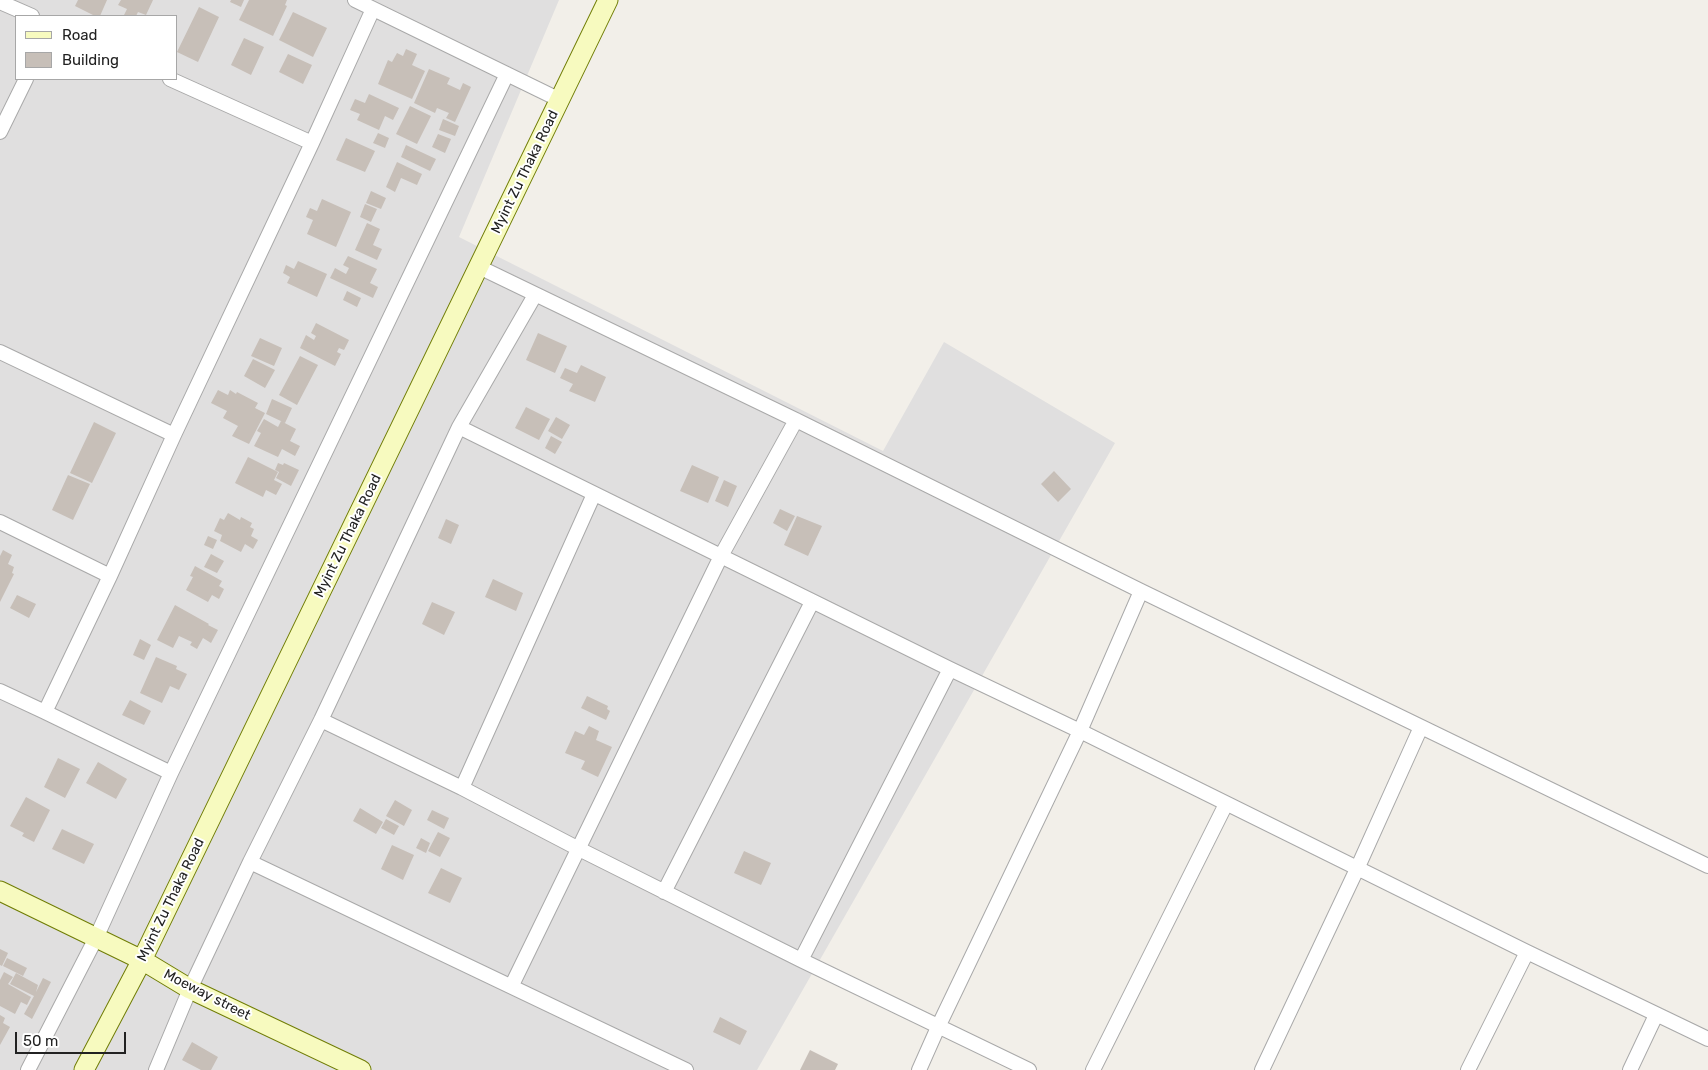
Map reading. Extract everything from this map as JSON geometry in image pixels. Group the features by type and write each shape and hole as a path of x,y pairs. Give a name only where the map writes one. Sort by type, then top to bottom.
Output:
{"street":[{"path":"356,0 560,100"},
{"name":"Myint Zu Thaka Road","path":"84,1070 142,960 608,0"},
{"path":"0,2 30,15"},
{"path":"45,712 373,9"},
{"path":"28,1070 96,938 171,774 507,74"},
{"path":"0,132 26,80"},
{"path":"172,80 312,143"},
{"path":"479,267 796,420 1141,592 1708,866"},
{"path":"156,1070 190,989 459,427 535,294"},
{"path":"0,352 174,435"},
{"path":"512,985 721,556 796,420"},
{"path":"459,427 1526,952 1708,1039"},
{"path":"462,788 594,494"},
{"path":"0,522 110,576"},
{"path":"919,1070 1080,731 1141,592"},
{"path":"664,892 812,602"},
{"path":"800,960 950,669"},
{"path":"0,691 171,774"},
{"path":"320,720 462,788 800,960 1030,1070"},
{"path":"1262,1070 1357,869 1421,727"},
{"path":"1093,1070 1226,804"},
{"path":"250,862 512,985 686,1070"},
{"name":"Moeway street","path":"0,891 142,960 190,989 361,1070"},
{"path":"1468,1070 1526,952"},
{"path":"1630,1070 1656,1015"}],"shaded area":[{"path":"0,0 559,0 459,237 883,451 944,342 1115,443 757,1070 0,1070"}],"building":[{"path":"78,0 107,0 100,15 93,15 75,6"},
{"path":"121,0 153,0 146,15 138,12 136,15 124,15 127,9 118,5"},
{"path":"231,0 244,0 241,7 230,2"},
{"path":"249,0 287,0 285,5 287,6 273,36 239,20"},
{"path":"199,7 219,17 198,62 178,52"},
{"path":"293,12 327,28 313,57 279,40"},
{"path":"244,38 264,47 251,75 231,65"},
{"path":"406,49 417,54 412,65 425,71 412,99 378,84 388,60 392,62 397,53 403,56"},
{"path":"288,54 312,65 303,84 279,72"},
{"path":"429,69 450,78 447,84 460,90 463,83 471,87 455,122 446,118 449,113 437,108 435,113 414,103"},
{"path":"369,94 399,108 393,120 385,116 379,130 357,120 360,114 350,110 355,99 365,103"},
{"path":"410,106 431,116 417,144 396,134"},
{"path":"443,119 459,126 455,136 439,130"},
{"path":"378,133 389,138 385,148 373,143"},
{"path":"438,134 451,139 445,153 432,147"},
{"path":"346,138 375,151 365,172 336,160"},
{"path":"406,145 436,159 430,171 401,157"},
{"path":"397,162 422,174 417,185 401,178 395,192 386,187"},
{"path":"371,191 386,198 381,209 366,203"},
{"path":"322,199 351,212 336,247 307,234 313,220 306,217 310,208 317,211"},
{"path":"365,204 377,209 371,222 360,217"},
{"path":"367,223 380,229 373,245 382,249 377,260 355,250"},
{"path":"348,256 377,269 370,283 378,287 373,298 330,278 335,268 346,274 349,268 343,265"},
{"path":"298,261 327,274 317,297 287,283 290,277 283,273 286,265 294,269"},
{"path":"347,291 361,298 357,307 343,300"},
{"path":"316,323 349,340 344,350 339,348 337,352 341,354 335,366 300,348 306,335 314,340 316,336 311,333"},
{"path":"538,333 567,346 555,373 526,360"},
{"path":"260,338 282,348 274,366 251,356"},
{"path":"300,356 318,365 297,405 279,395"},
{"path":"253,359 275,370 265,388 244,376"},
{"path":"581,365 606,377 595,402 569,391 573,384 560,378 565,368 577,373"},
{"path":"218,390 228,395 230,390 236,394 237,392 258,403 255,408 265,413 249,444 232,436 238,426 223,418 227,411 211,403"},
{"path":"272,399 292,408 285,423 266,414"},
{"path":"526,407 550,419 539,440 515,428"},
{"path":"556,417 570,425 562,439 548,431"},
{"path":"264,419 278,427 281,421 296,429 290,441 300,446 295,456 282,449 278,457 254,446 261,433 257,431"},
{"path":"94,422 116,433 92,483 70,473"},
{"path":"551,436 562,442 555,454 545,448"},
{"path":"248,457 278,472 274,480 282,484 276,495 266,490 263,497 235,483"},
{"path":"278,463 283,465 284,463 299,470 291,486 276,478 279,472 275,470"},
{"path":"692,465 719,477 708,503 680,491"},
{"path":"1054,471 1071,489 1058,502 1041,484"},
{"path":"68,475 90,484 73,520 52,510"},
{"path":"724,480 737,486 728,507 715,501"},
{"path":"780,509 795,516 787,531 773,523"},
{"path":"228,513 240,520 241,517 252,523 250,527 254,529 251,536 258,540 253,549 245,544 241,552 220,541 222,535 214,531 220,518 224,520"},
{"path":"797,516 822,526 808,556 784,545"},
{"path":"446,519 459,525 451,544 438,538"},
{"path":"208,536 217,540 213,549 204,545"},
{"path":"3,550 12,555 8,564 14,567 12,573 14,574 0,602 0,556"},
{"path":"211,554 224,561 217,573 204,567"},
{"path":"195,566 222,581 219,586 224,589 219,599 212,595 208,602 186,590 193,577 190,576"},
{"path":"493,579 523,593 516,611 485,597"},
{"path":"17,595 36,604 29,618 10,608"},
{"path":"432,602 455,612 444,635 422,624"},
{"path":"175,605 218,630 211,643 203,638 197,649 190,645 192,642 179,636 173,648 157,640"},
{"path":"140,639 151,645 144,660 133,655"},
{"path":"156,657 177,666 176,669 187,674 179,690 170,686 162,703 140,693"},
{"path":"587,696 608,706 607,709 610,711 606,720 581,708"},
{"path":"130,700 151,711 144,725 122,715"},
{"path":"589,726 599,731 596,740 612,747 598,777 581,769 585,761 565,753 575,731 584,735"},
{"path":"58,758 80,769 65,798 44,787"},
{"path":"98,762 127,779 116,799 86,783"},
{"path":"26,797 50,810 34,842 22,836 24,833 10,826"},
{"path":"395,800 412,810 404,826 386,816"},
{"path":"360,808 383,822 376,834 353,821"},
{"path":"432,810 449,818 444,829 427,820"},
{"path":"386,819 399,826 394,835 381,828"},
{"path":"62,829 94,844 84,864 52,849"},
{"path":"438,832 450,838 440,857 428,851"},
{"path":"421,838 430,843 426,853 416,848"},
{"path":"392,845 414,855 403,880 381,869"},
{"path":"744,851 771,863 761,885 734,873"},
{"path":"441,868 462,878 450,903 428,893"},
{"path":"0,949 8,953 2,966 0,965"},
{"path":"7,958 27,968 23,976 3,966"},
{"path":"4,972 13,977 8,984 31,997 27,1005 21,1002 15,1014 0,1006 0,980"},
{"path":"16,973 38,985 36,992 43,978 51,982 32,1019 24,1014 34,996 10,984"},
{"path":"0,1015 5,1018 3,1023 10,1027 0,1045"},
{"path":"720,1017 747,1031 740,1045 713,1032"},
{"path":"192,1042 218,1057 211,1070 201,1070 182,1060"},
{"path":"810,1050 838,1064 835,1070 800,1070"}]}
